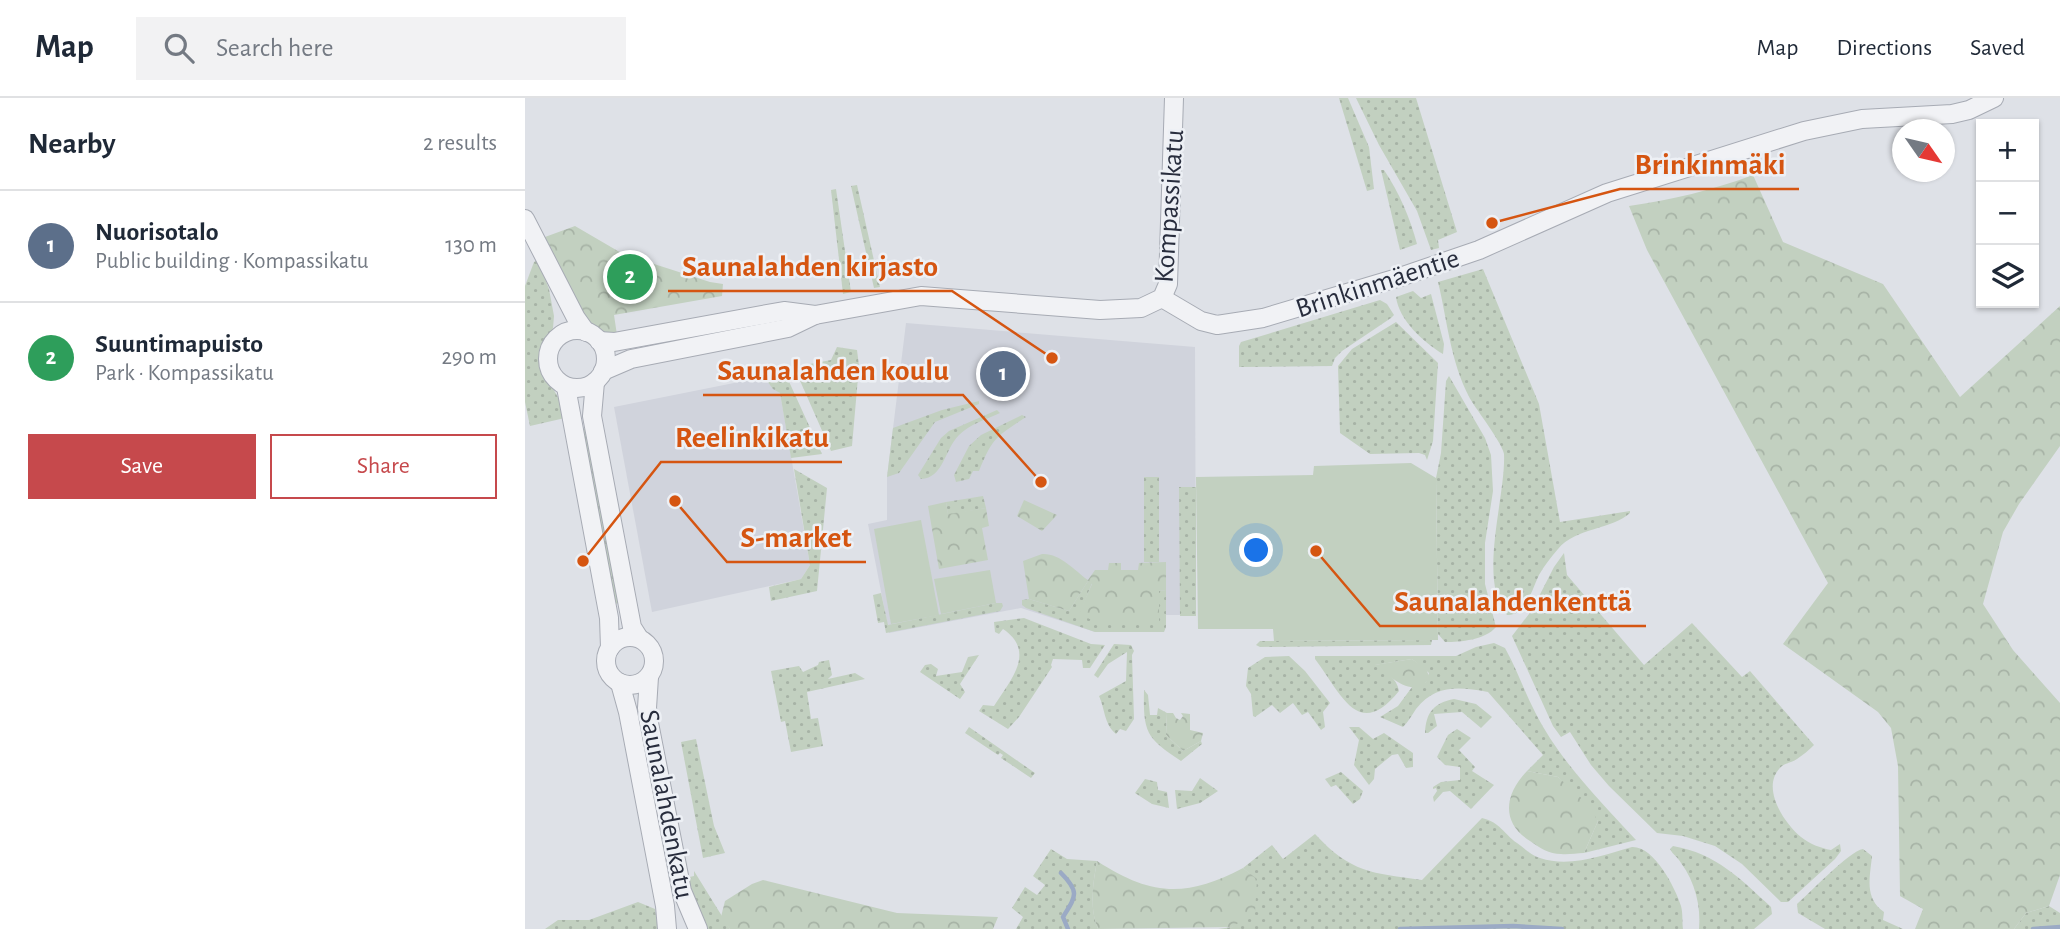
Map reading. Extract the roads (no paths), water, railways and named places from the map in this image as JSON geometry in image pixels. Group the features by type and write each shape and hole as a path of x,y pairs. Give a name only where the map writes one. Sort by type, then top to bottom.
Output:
{"street":[{"name":"Kompassikatu","path":"599,377 631,359 787,328 815,315 921,296 1100,310 1142,308 1162,298 1168,284 1174,98"},
{"name":"Brinkinmäentie","path":"1162,298 1201,321 1217,325 1263,318 1455,258 1607,193 1688,170 1804,131 1862,120 1952,114 1969,110 1993,98"},
{"path":"525,219 576,318 593,336 606,359 599,377 592,416 632,627 639,638 652,649 655,659 649,677 632,685 620,683 608,671 606,656 610,648 623,638 639,638"},
{"path":"555,278 560,314 557,338 549,351 548,365 554,378 566,387 578,389 599,377"},
{"name":"Kompassikatu","path":"593,336 614,342 784,311 815,315"},
{"path":"557,338 574,330 593,336"},
{"path":"566,387 609,618 610,648"},
{"name":"Saunalahdenkatu","path":"649,677 649,723 682,891 698,929"},
{"name":"Saunalahdenkatu","path":"620,683 628,712 667,929"}],"waterway":[{"path":"1061,873 1071,885 1074,894 1063,917 1068,929"},
{"path":"1400,929 1513,926 1562,929"},
{"path":"2033,929 2060,927"}],"place":[{"name":"Brinkinmäki","path":"1492,223"},
{"name":"Suuntimapuisto","path":"630,277"},
{"name":"Saunalahden kirjasto","path":"1052,358"},
{"name":"Nuorisotalo","path":"1003,374"},
{"name":"Saunalahden koulu","path":"1041,482"},
{"name":"S-market","path":"675,501"},
{"name":"Saunalahdenkenttä","path":"1316,551"},
{"name":"Reelinkikatu","path":"583,561"}]}
